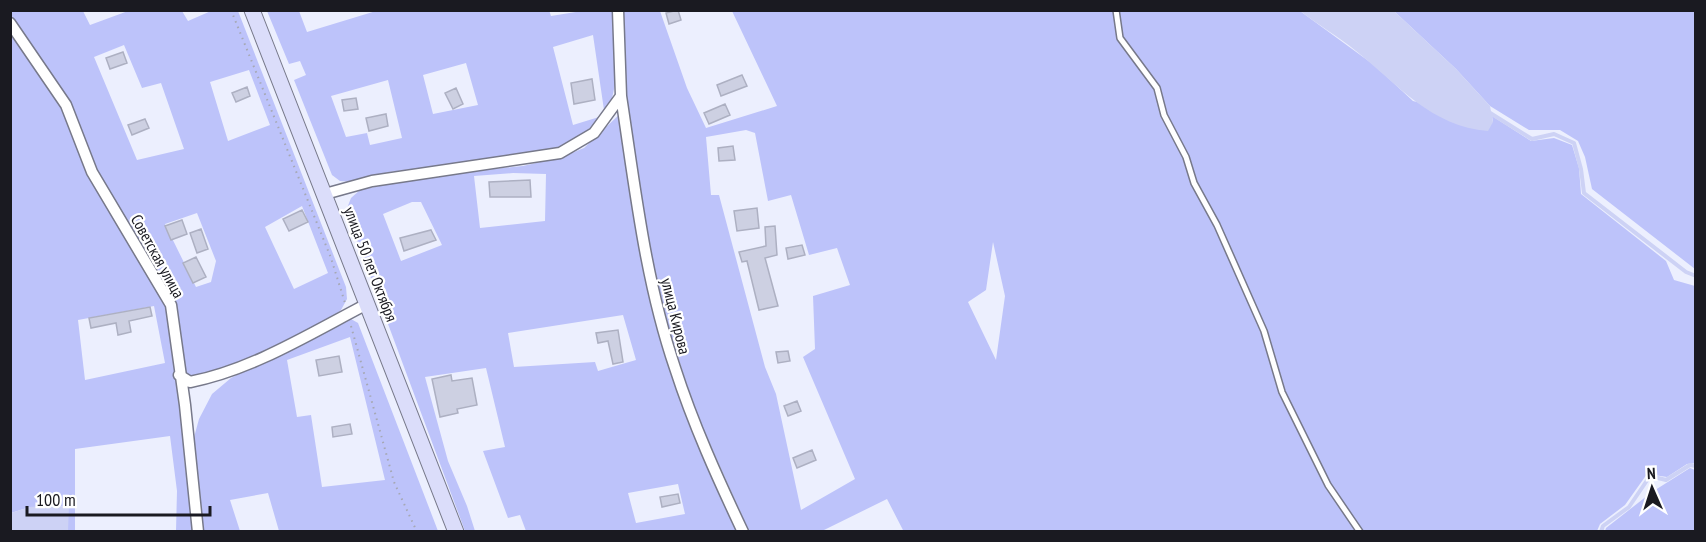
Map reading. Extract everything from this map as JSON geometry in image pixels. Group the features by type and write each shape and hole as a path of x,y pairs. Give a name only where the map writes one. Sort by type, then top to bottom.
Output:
{"main road":[{"name":"улица 50 лет Октября","path":"252,10 456,531"}],"street":[{"name":"улица Кирова","path":"618,10 621,96 647,259 663,329 692,414 743,531"},
{"name":"Советская улица","path":"10,23 66,105 92,172 171,305 185,405 198,531"},
{"path":"325,194 372,181 560,153 594,133 621,96"},
{"path":"179,375 190,382 219,375 296,342 367,304"}],"lane":[{"path":"1116,10 1120,38 1157,88 1164,116 1186,157 1194,183 1217,225 1264,331 1282,392 1328,485 1360,531"}],"path":[{"path":"231,10 331,258 394,482 417,531"}],"shaded area":[{"path":"549,10 551,16 582,11 614,11 617,75 611,103 599,125 558,151 389,172 353,182 340,181 332,175 294,80 306,75 300,61 289,64 267,11 299,11 307,32 376,11","holes":["593,35 604,110 599,117 573,125 553,47","466,63 478,105 433,114 423,75","388,80 402,138 370,145 367,133 346,137 331,96"]},
{"path":"1388,10 1395,12 1456,69 1490,106 1493,122 1488,131 1468,128 1432,113 1349,46 1300,11"},
{"path":"10,11 83,11 90,25 128,11 182,11 188,21 211,11 238,11 346,287 347,299 341,310 325,323 216,373 189,378 182,372 173,304 95,172 67,102 11,18","holes":["124,45 142,88 161,83 184,149 137,160 94,57","249,70 270,125 228,141 210,82","302,206 328,273 294,289 265,227","197,213 216,261 211,282 196,287 165,224"]},
{"path":"623,11 660,11 687,88 706,128 777,106 732,11 1300,11 1374,65 1413,101 1493,122 1492,116 1531,141 1554,138 1572,145 1579,168 1581,194 1666,261 1674,280 1695,286 1695,463 1687,464 1667,477 1647,474 1625,505 1600,524 1597,531 904,532 887,499 822,531 749,531 696,413 670,332 651,260 627,109","holes":["746,130 755,133 768,201 791,195 809,255 837,248 850,285 813,296 815,349 803,357 855,479 801,510 776,394 765,367 719,195 711,195 706,137","993,242 1005,296 996,360 968,302 986,290"]},
{"path":"1388,11 1695,11 1695,269 1592,189 1585,157 1578,141 1560,130 1529,130 1490,106 1456,69 1395,12"},
{"path":"10,28 65,108 92,178 168,306 184,425 184,458 193,530 176,531 177,491 170,436 75,449 75,531 68,531 68,506 30,507 11,513","holes":["154,306 165,363 85,380 78,320"]},
{"path":"622,112 647,281 739,531 526,531 520,515 508,518 483,451 505,447 486,368 425,377 448,461 475,531 465,531 346,211 351,198 360,190 435,175 523,166 562,157 584,148","holes":["513,173 546,174 545,221 480,228 474,176","412,202 421,202 442,245 401,261 383,214","623,315 636,360 598,371 595,362 514,367 508,333","678,484 685,514 636,523 628,493"]},
{"path":"351,319 358,323 438,531 279,531 268,493 230,500 240,531 200,531 193,441 199,419 212,394 231,378 342,321","holes":["350,337 385,480 322,487 311,415 297,417 287,360"]},
{"path":"1690,468 1695,470 1695,531 1605,531 1652,492"},
{"path":"69,506 68,531 11,531 11,513 30,507"}],"building":[{"path":"678,10 681,20 669,24 666,13"},
{"path":"123,52 127,63 110,69 106,58"},
{"path":"742,75 747,86 721,96 717,85"},
{"path":"592,79 595,100 574,104 571,83"},
{"path":"247,87 250,96 236,102 232,93"},
{"path":"456,88 463,104 453,109 445,93"},
{"path":"356,98 358,109 344,111 342,100"},
{"path":"725,104 730,115 709,124 704,113"},
{"path":"386,114 388,126 369,131 366,118"},
{"path":"145,119 149,128 132,135 128,125"},
{"path":"733,146 735,160 719,161 718,148"},
{"path":"530,180 531,197 490,197 489,182"},
{"path":"757,208 759,228 737,231 734,211"},
{"path":"302,210 308,222 289,231 283,219"},
{"path":"182,220 187,234 171,240 165,226"},
{"path":"775,226 777,255 765,258 778,306 759,310 747,261 742,262 739,252 766,246 765,227"},
{"path":"201,229 208,249 197,253 190,233"},
{"path":"431,230 436,240 404,251 400,238"},
{"path":"802,245 805,255 788,259 786,248"},
{"path":"196,257 206,277 193,283 183,263"},
{"path":"150,307 152,316 129,321 131,332 118,335 116,323 91,328 89,318"},
{"path":"618,330 623,362 613,364 608,341 598,343 596,333"},
{"path":"788,351 790,361 778,363 776,352"},
{"path":"339,356 342,372 319,376 316,360"},
{"path":"451,375 452,381 472,378 477,405 457,409 458,413 440,417 432,379"},
{"path":"797,401 801,411 788,416 784,406"},
{"path":"350,424 352,434 333,437 332,427"},
{"path":"812,450 816,460 797,468 793,458"},
{"path":"678,494 680,503 662,507 660,497"}],"waterway":[{"path":"1487,111 1532,139 1554,134 1574,143 1584,193 1686,272 1696,276"},
{"path":"1601,532 1603,526 1629,507 1650,476 1666,480 1690,465 1696,466"}]}
